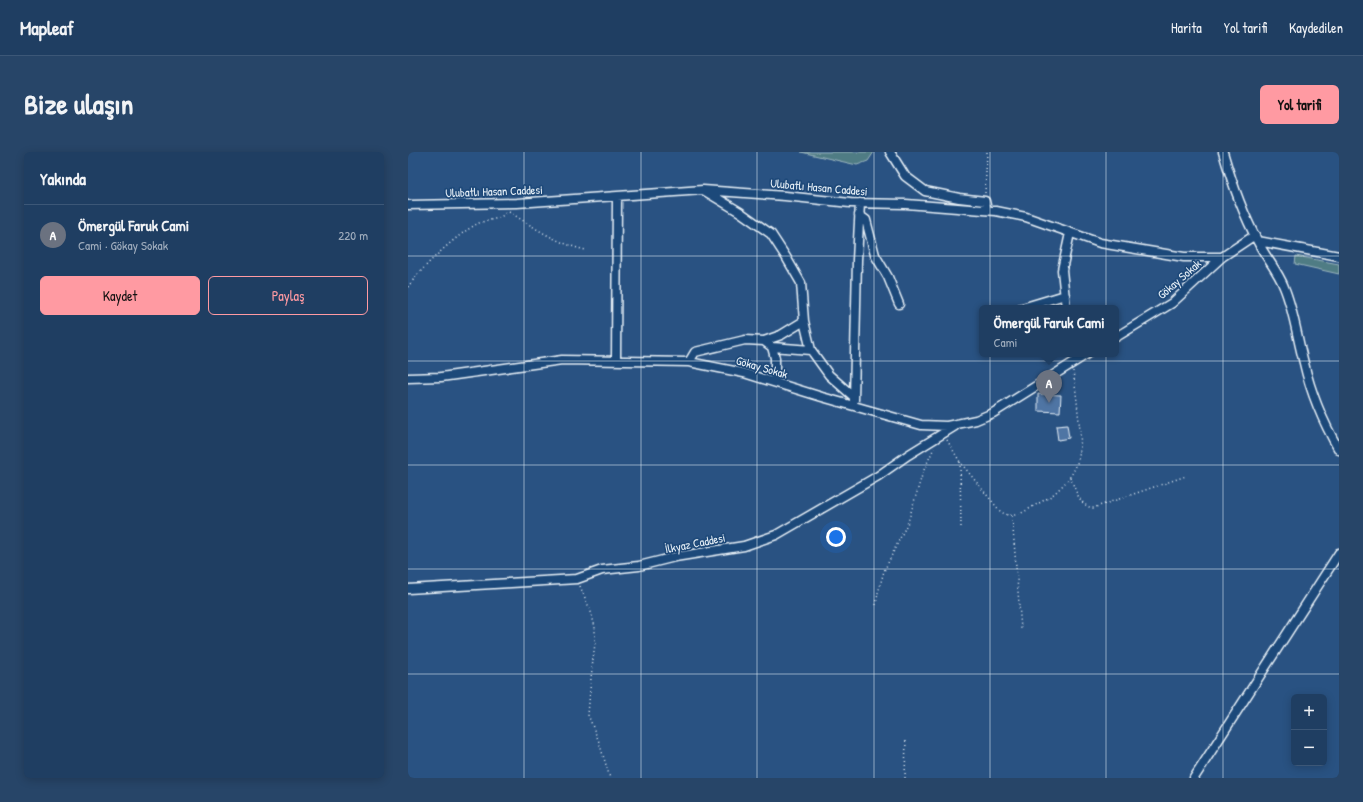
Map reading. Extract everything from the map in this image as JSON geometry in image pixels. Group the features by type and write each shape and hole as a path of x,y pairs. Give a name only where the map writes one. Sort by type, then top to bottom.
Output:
{"street":[{"path":"890,152 905,176 926,191 959,198 985,201 988,210"},
{"path":"1223,152 1238,196 1256,238 1285,288 1312,394 1339,450"},
{"path":"703,190 740,212 771,234 786,256 801,283 804,321 811,350 829,375 854,397"},
{"name":"Ulubatlı Hasan Caddesi","path":"408,205 518,203 703,190 860,203 906,204 988,210 1026,217 1100,243 1172,256 1196,258 1222,257"},
{"path":"616,360 617,197"},
{"path":"854,406 857,260 860,203"},
{"path":"859,216 866,220 875,255 888,277 899,304"},
{"path":"1066,305 1062,270 1070,232"},
{"path":"1256,238 1339,256"},
{"name":"Gökay Sokak","path":"1119,335 1172,303 1222,257 1256,238"},
{"path":"1031,305 1065,294"},
{"path":"689,362 695,352 745,340 764,341 781,335 804,321"},
{"path":"764,341 772,347 811,350"},
{"path":"772,347 775,358 775,382"},
{"path":"1071,357 1072,363"},
{"name":"Gökay Sokak","path":"408,378 441,377 562,360 689,362 725,368 921,425 939,426 976,420 993,413 1082,357"},
{"name":"İlkyaz Caddesi","path":"408,589 577,579 602,570 639,566 675,557 744,546 771,537 797,524 878,476 957,424"},
{"path":"1194,778 1339,553"}],"path":[{"path":"985,201 987,152"},
{"path":"408,287 412,280 446,247 476,224 503,216 507,211 557,241 575,248 586,250"},
{"path":"943,433 960,462 1000,511 1004,514 1012,516 1022,513 1051,496 1061,487 1070,477 1077,463 1082,439 1072,363"},
{"path":"876,605 884,571 908,522 923,472 935,447"},
{"path":"960,462 961,528"},
{"path":"1070,477 1082,502 1088,507 1093,508 1186,476"},
{"path":"1012,516 1022,629"},
{"path":"577,579 591,612 595,627 595,643 588,715 599,742 610,778"},
{"path":"905,778 906,738"}],"green space":[{"path":"801,152 874,152 868,161 857,165"},
{"path":"1296,256 1339,264 1339,274 1295,264"}],"building":[{"path":"1038,394 1061,395 1060,412 1038,411"},
{"path":"1067,425 1069,438 1058,440 1056,426"}],"place":[{"name":"Ömergül Faruk Cami","path":"1049,403"}]}
